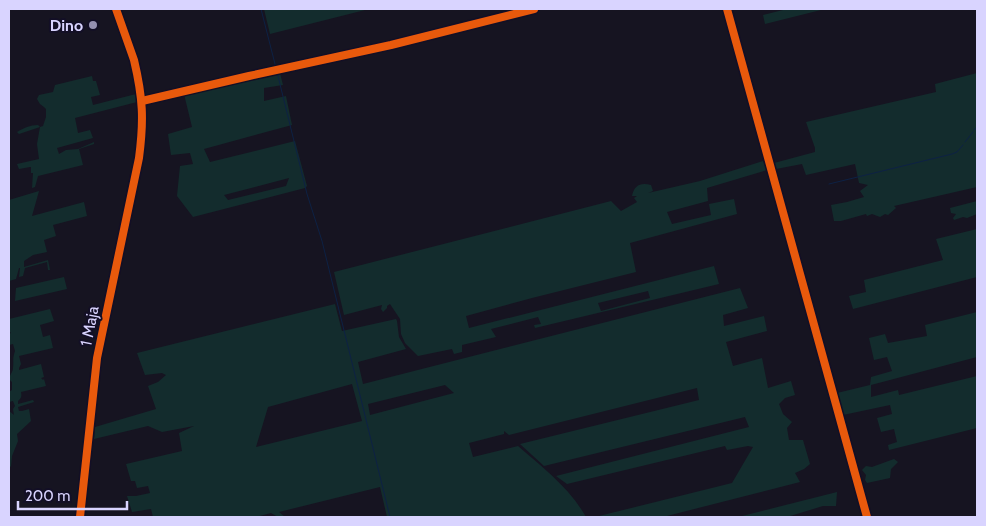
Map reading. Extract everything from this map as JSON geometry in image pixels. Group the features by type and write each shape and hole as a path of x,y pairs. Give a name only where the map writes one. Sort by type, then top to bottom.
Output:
{"street":[{"name":"1 Maja","path":"80,517 97,358 139,158 143,127 142,102 134,60 116,9"},
{"path":"142,102 534,9"},
{"path":"728,9 867,517"}],"green space":[{"path":"264,9 369,9 270,34"},
{"path":"787,9 825,9 765,24 763,15"},
{"path":"280,73 283,85 264,88 264,101 286,96 292,125 204,149 210,162 295,141 307,186 193,217 177,196 180,166 193,164 190,153 171,155 168,134 192,127 184,94","holes":["289,178 286,186 228,200 224,195"]},
{"path":"977,73 977,187 894,206 896,208 888,215 885,214 880,217 872,214 867,216 866,214 834,221 831,205 864,197 860,191 868,185 859,183 855,164 806,175 802,164 776,169 774,163 815,152 806,122 936,92 935,84"},
{"path":"92,76 93,81 96,81 100,95 91,97 93,105 136,94 137,102 75,118 78,133 90,130 93,138 57,148 59,154 66,150 78,149 94,142 94,144 79,149 83,165 38,176 35,187 32,188 33,173 31,173 31,167 19,169 17,164 39,159 37,144 40,127 43,126 46,117 46,109 37,99 39,95 53,92 55,85"},
{"path":"38,125 40,127 19,134 17,132 32,126"},
{"path":"763,161 767,170 707,188 708,201 667,212 672,224 711,215 709,204 734,199 737,214 630,243 636,272 466,316 469,328 714,266 719,284 535,328 534,325 541,324 538,317 491,329 496,337 462,345 462,352 454,354 452,349 418,356 405,343 401,334 400,319 390,304 383,312 381,309 382,305 344,315 334,272 611,201 621,211 637,202 634,198 637,196 632,196 634,189 641,184 651,185 653,191 648,193 700,181","holes":["648,291 650,298 601,311 598,303"]},
{"path":"39,191 32,216 84,202 87,216 53,225 56,236 44,240 47,252 33,255 24,261 24,267 48,260 50,270 48,270 47,262 25,268 23,276 19,277 19,268 16,279 9,281 9,200"},
{"path":"977,201 977,214 954,220 953,218 956,214 951,213 950,208"},
{"path":"977,229 977,277 853,309 849,296 866,292 864,280 943,260 936,239"},
{"path":"64,277 67,289 15,301 16,288"},
{"path":"740,288 748,308 723,315 724,326 764,316 767,331 726,342 733,366 762,358 768,388 791,381 795,395 785,398 779,404 783,414 792,422 787,428 789,440 803,440 810,464 795,473 800,482 663,517 595,517 732,483 753,447 748,446 727,450 725,446 567,484 556,476 749,427 745,417 544,466 520,444 699,400 697,388 509,435 504,431 504,434 469,443 473,457 518,446 564,487 586,517 387,517 380,487 279,512 285,517 278,517 271,513 256,517 153,517 151,509 132,512 127,496 150,493 148,486 137,488 135,481 131,481 126,464 182,451 179,433 194,426 162,432 148,426 94,439 95,427 156,409 148,386 158,382 166,375 162,373 145,375 137,353 335,304 342,331 396,319 397,321 399,337 406,349 358,362 363,384","holes":["352,384 362,421 256,447 268,407","445,385 454,393 370,415 368,404"]},
{"path":"50,309 54,321 40,325 43,337 50,335 53,348 19,356 21,364 19,370 41,364 44,377 41,378 44,379 46,386 21,392 18,404 33,400 34,402 18,407 19,411 29,409 31,421 17,434 18,441 9,468 9,411 14,415 13,409 15,406 13,401 9,402 12,382 9,379 13,369 15,351 13,344 9,345 11,332 9,333 9,319"},
{"path":"977,312 977,357 871,385 871,397 898,390 899,395 977,376 977,428 889,450 888,445 897,442 894,429 881,432 877,418 892,414 890,405 843,415 837,393 870,385 871,377 892,371 887,357 874,360 869,338 885,334 888,343 927,336 925,325"},
{"path":"894,459 898,462 891,469 890,478 867,483 865,480 866,475 862,470 866,466 872,467"},
{"path":"837,492 836,506 823,506 787,517 738,517"}],"waterway":[{"path":"261,9 276,68"},
{"path":"277,72 307,194 322,241 390,517"},
{"path":"974,130 977,127"},
{"path":"965,142 973,132"},
{"path":"829,184 952,154 957,152 963,145"}],"cycle path":[{"path":"80,517 97,358 139,158 142,132 142,109 137,74 116,9"},
{"path":"142,101 391,45 534,9"},
{"path":"727,9 867,517"}],"place":[{"name":"Dino","path":"93,25"}]}
